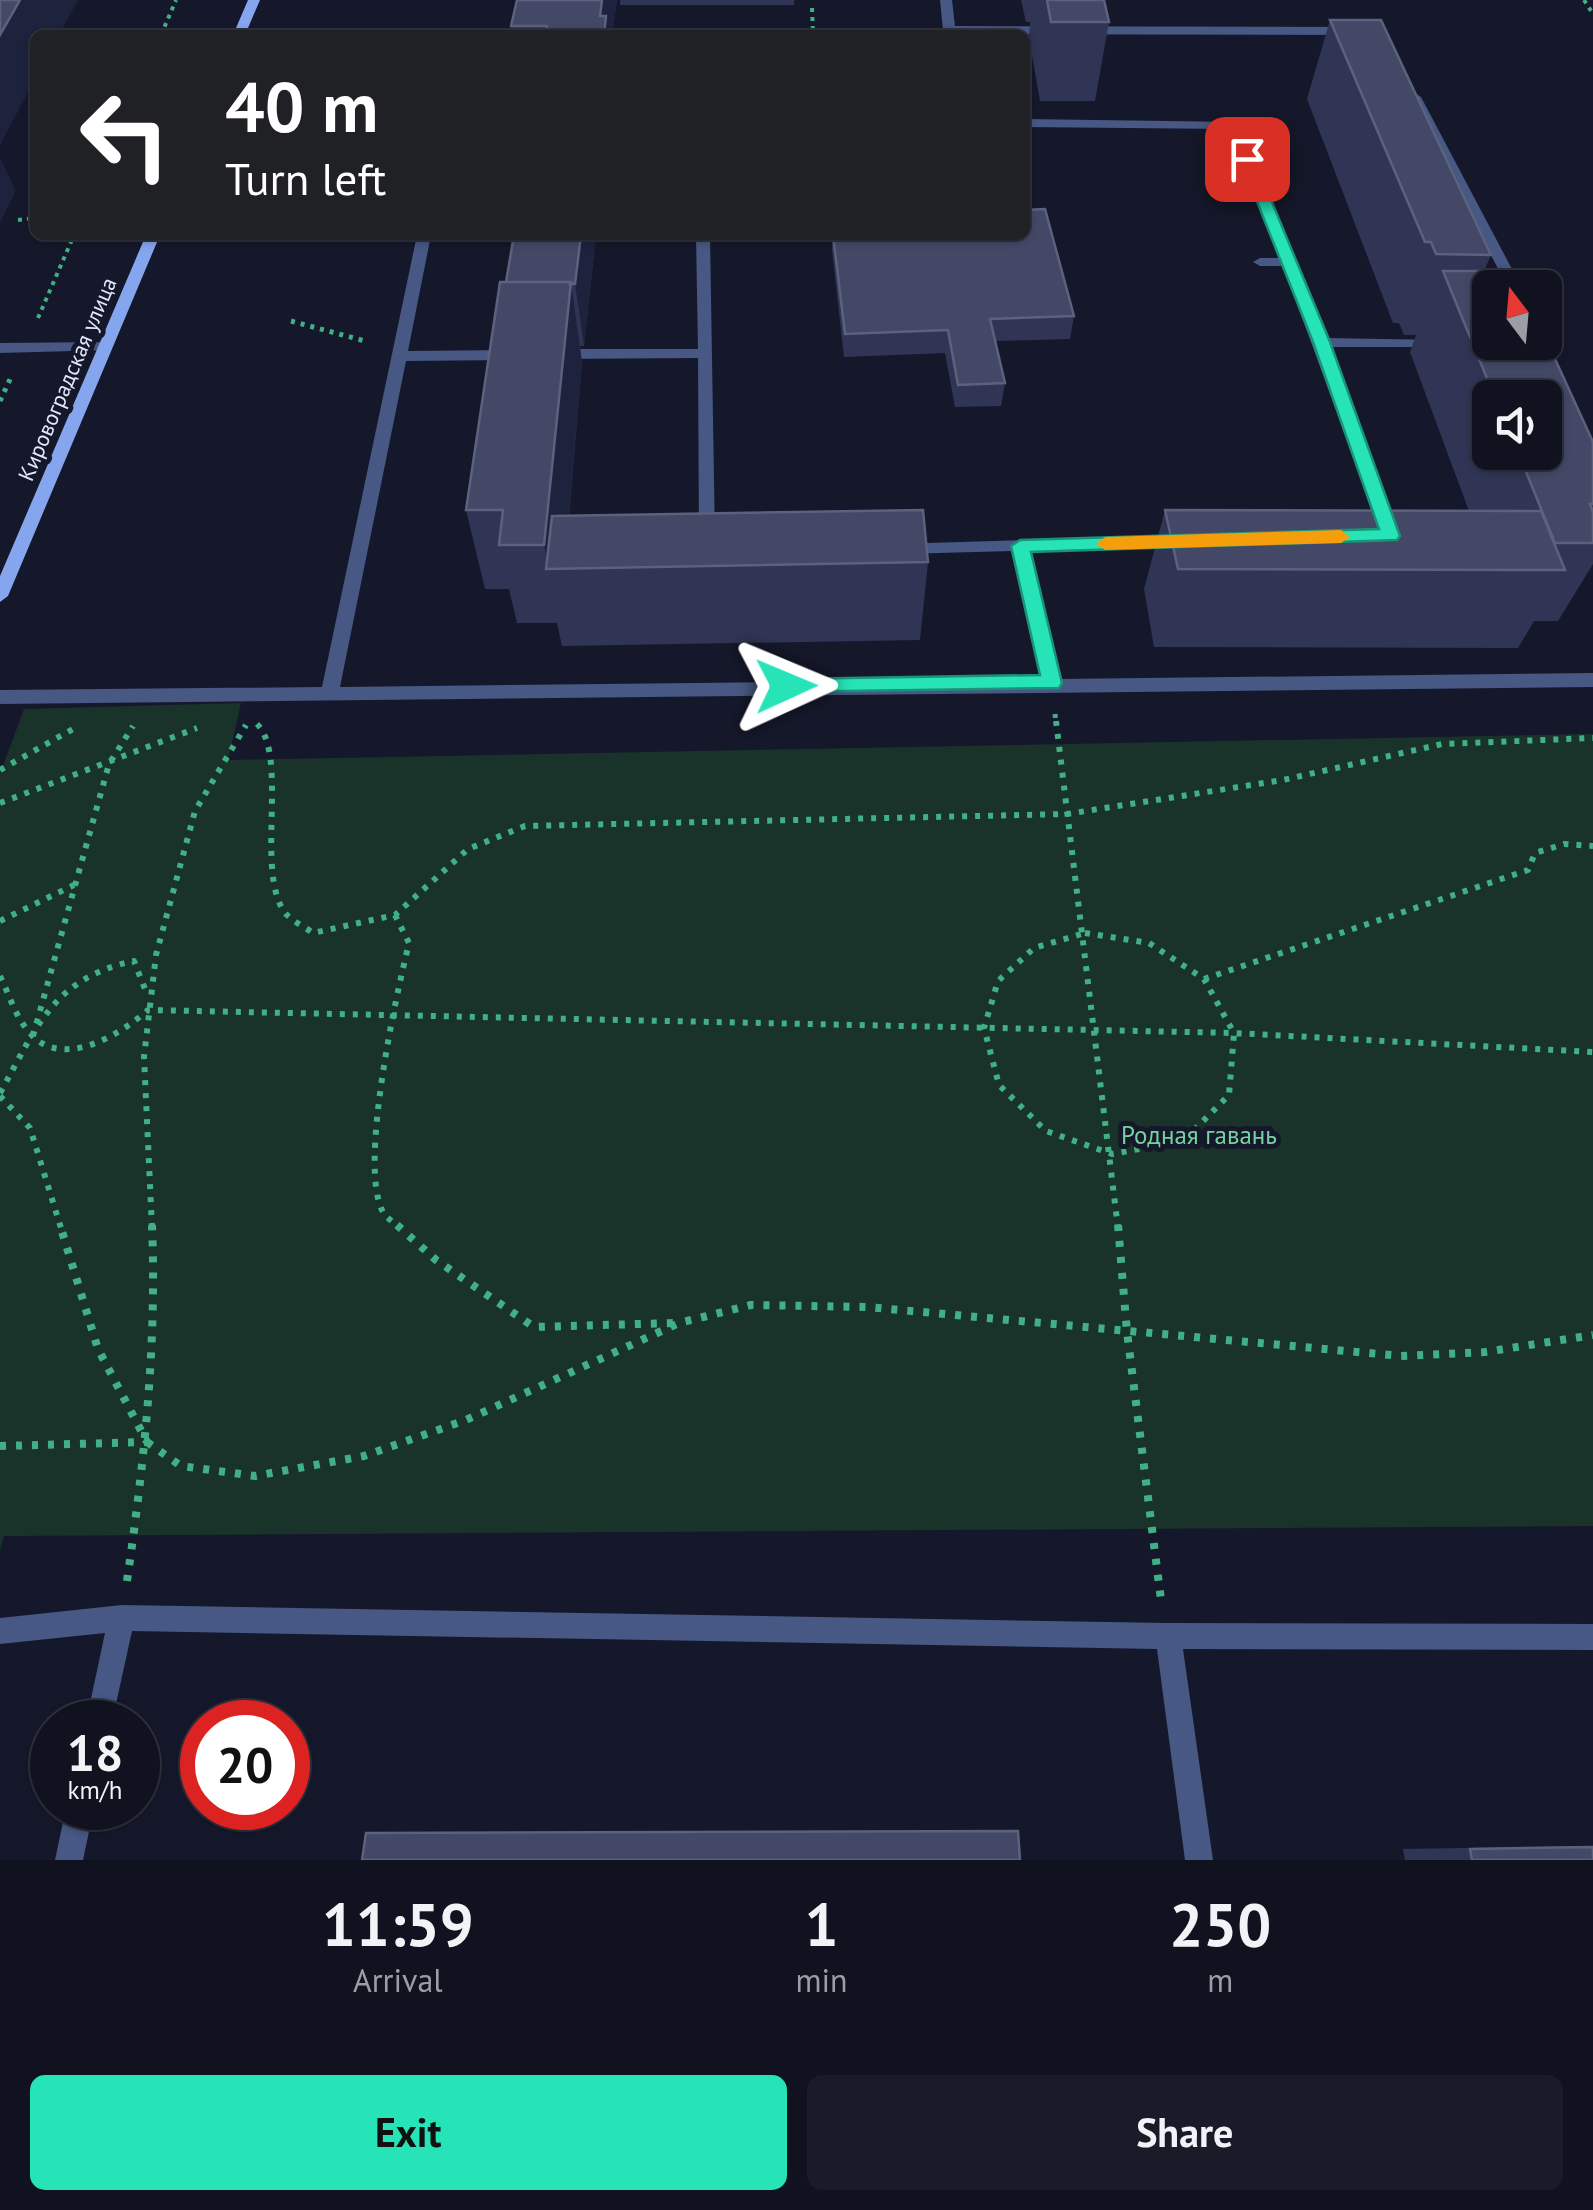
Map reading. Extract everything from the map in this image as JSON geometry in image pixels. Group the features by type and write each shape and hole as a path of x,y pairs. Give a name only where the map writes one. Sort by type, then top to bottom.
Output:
{"street":[{"path":"240,30 254,0"},
{"name":"Кировоградская улица","path":"0,596 150,240"}],"lane":[{"path":"946,0 948,30"},
{"path":"1030,33 1358,32 1370,36"},
{"path":"1410,88 1506,270"},
{"path":"1030,123 1233,125 1321,342 1390,536 1371,536"},
{"path":"330,692 423,240"},
{"path":"704,240 707,551 726,550"},
{"path":"1260,262 1289,262"},
{"path":"1321,342 1462,344"},
{"path":"0,348 104,348"},
{"path":"400,356 705,353"},
{"path":"883,548 1196,541"},
{"path":"1020,546 1052,683"},
{"path":"0,697 1593,680"},
{"path":"0,1631 122,1618 1168,1636 1593,1637"},
{"path":"104,1700 122,1618"},
{"path":"1168,1636 1199,1860"},
{"path":"69,1860 75,1830"}],"path":[{"path":"163,30 176,0"},
{"path":"1584,0 1593,14"},
{"path":"812,8 812,30"},
{"path":"18,220 30,219"},
{"path":"25,349 72,240"},
{"path":"292,320 365,340"},
{"path":"32,1038 109,764 149,695"},
{"path":"1054,707 1112,1154 1127,1332 1154,1560"},
{"path":"122,1618 146,1442 154,1279 144,1057 148,1010 156,954 196,811 250,716 266,734 272,788 272,868 284,913 313,933 395,914 468,848 525,826 1067,814 1283,780 1442,744 1593,738"},
{"path":"0,770 76,727"},
{"path":"0,803 198,727"},
{"path":"1204,979 1268,954 1445,901 1528,870 1535,853 1564,844 1593,846"},
{"path":"0,921 74,885"},
{"path":"395,914 408,943 390,1017 373,1172 383,1213 436,1260 534,1327 679,1323"},
{"path":"1085,933 1150,943 1204,979 1234,1033 1228,1095 1183,1141 1112,1154 1046,1131 1000,1085 984,1028 998,981 1034,948 1085,933"},
{"path":"148,1010 147,986 134,961 103,964 80,975 57,996 0,1094 30,1128 98,1349 146,1442 181,1466 255,1476 364,1456 466,1420 679,1323 751,1304 848,1306 1401,1356 1485,1352 1593,1335"},
{"path":"0,976 32,1038 54,1050 78,1049 134,1024 148,1010 1234,1033 1593,1052"},
{"path":"0,1446 146,1442"}],"green space":[{"name":"Родная гавань","path":"241,703 228,760 1593,734 1593,1526 4,1536 0,1551 0,774 24,709"}],"building":[{"path":"0,0 20,0 0,35"},
{"path":"517,0 602,0 600,16 606,16 605,30 511,26"},
{"path":"1047,0 1104,0 1109,22 1051,22"},
{"path":"1330,20 1381,20 1491,255 1436,254 1431,242 1425,242"},
{"path":"1045,209 1074,316 990,319 1005,383 958,385 948,330 845,334 834,240 1030,240 1030,210"},
{"path":"513,240 580,240 575,284 506,282"},
{"path":"1443,271 1472,271 1472,342"},
{"path":"500,282 571,282 544,545 499,545 503,510 466,510"},
{"path":"1479,360 1556,360 1593,442 1593,543 1555,543 1525,470 1562,470 1562,380 1488,380"},
{"path":"923,510 928,562 546,569 552,516"},
{"path":"1165,510 1541,511 1565,570 1178,569"},
{"path":"1018,1831 1020,1860 362,1860 366,1833"},
{"path":"1593,1847 1593,1860 1472,1860 1470,1849"}],"slow traffic":[{"path":"1105,544 1341,537"}],"route":[{"path":"786,686 1052,683 1020,546 1390,536 1321,342 1247,159"}]}
